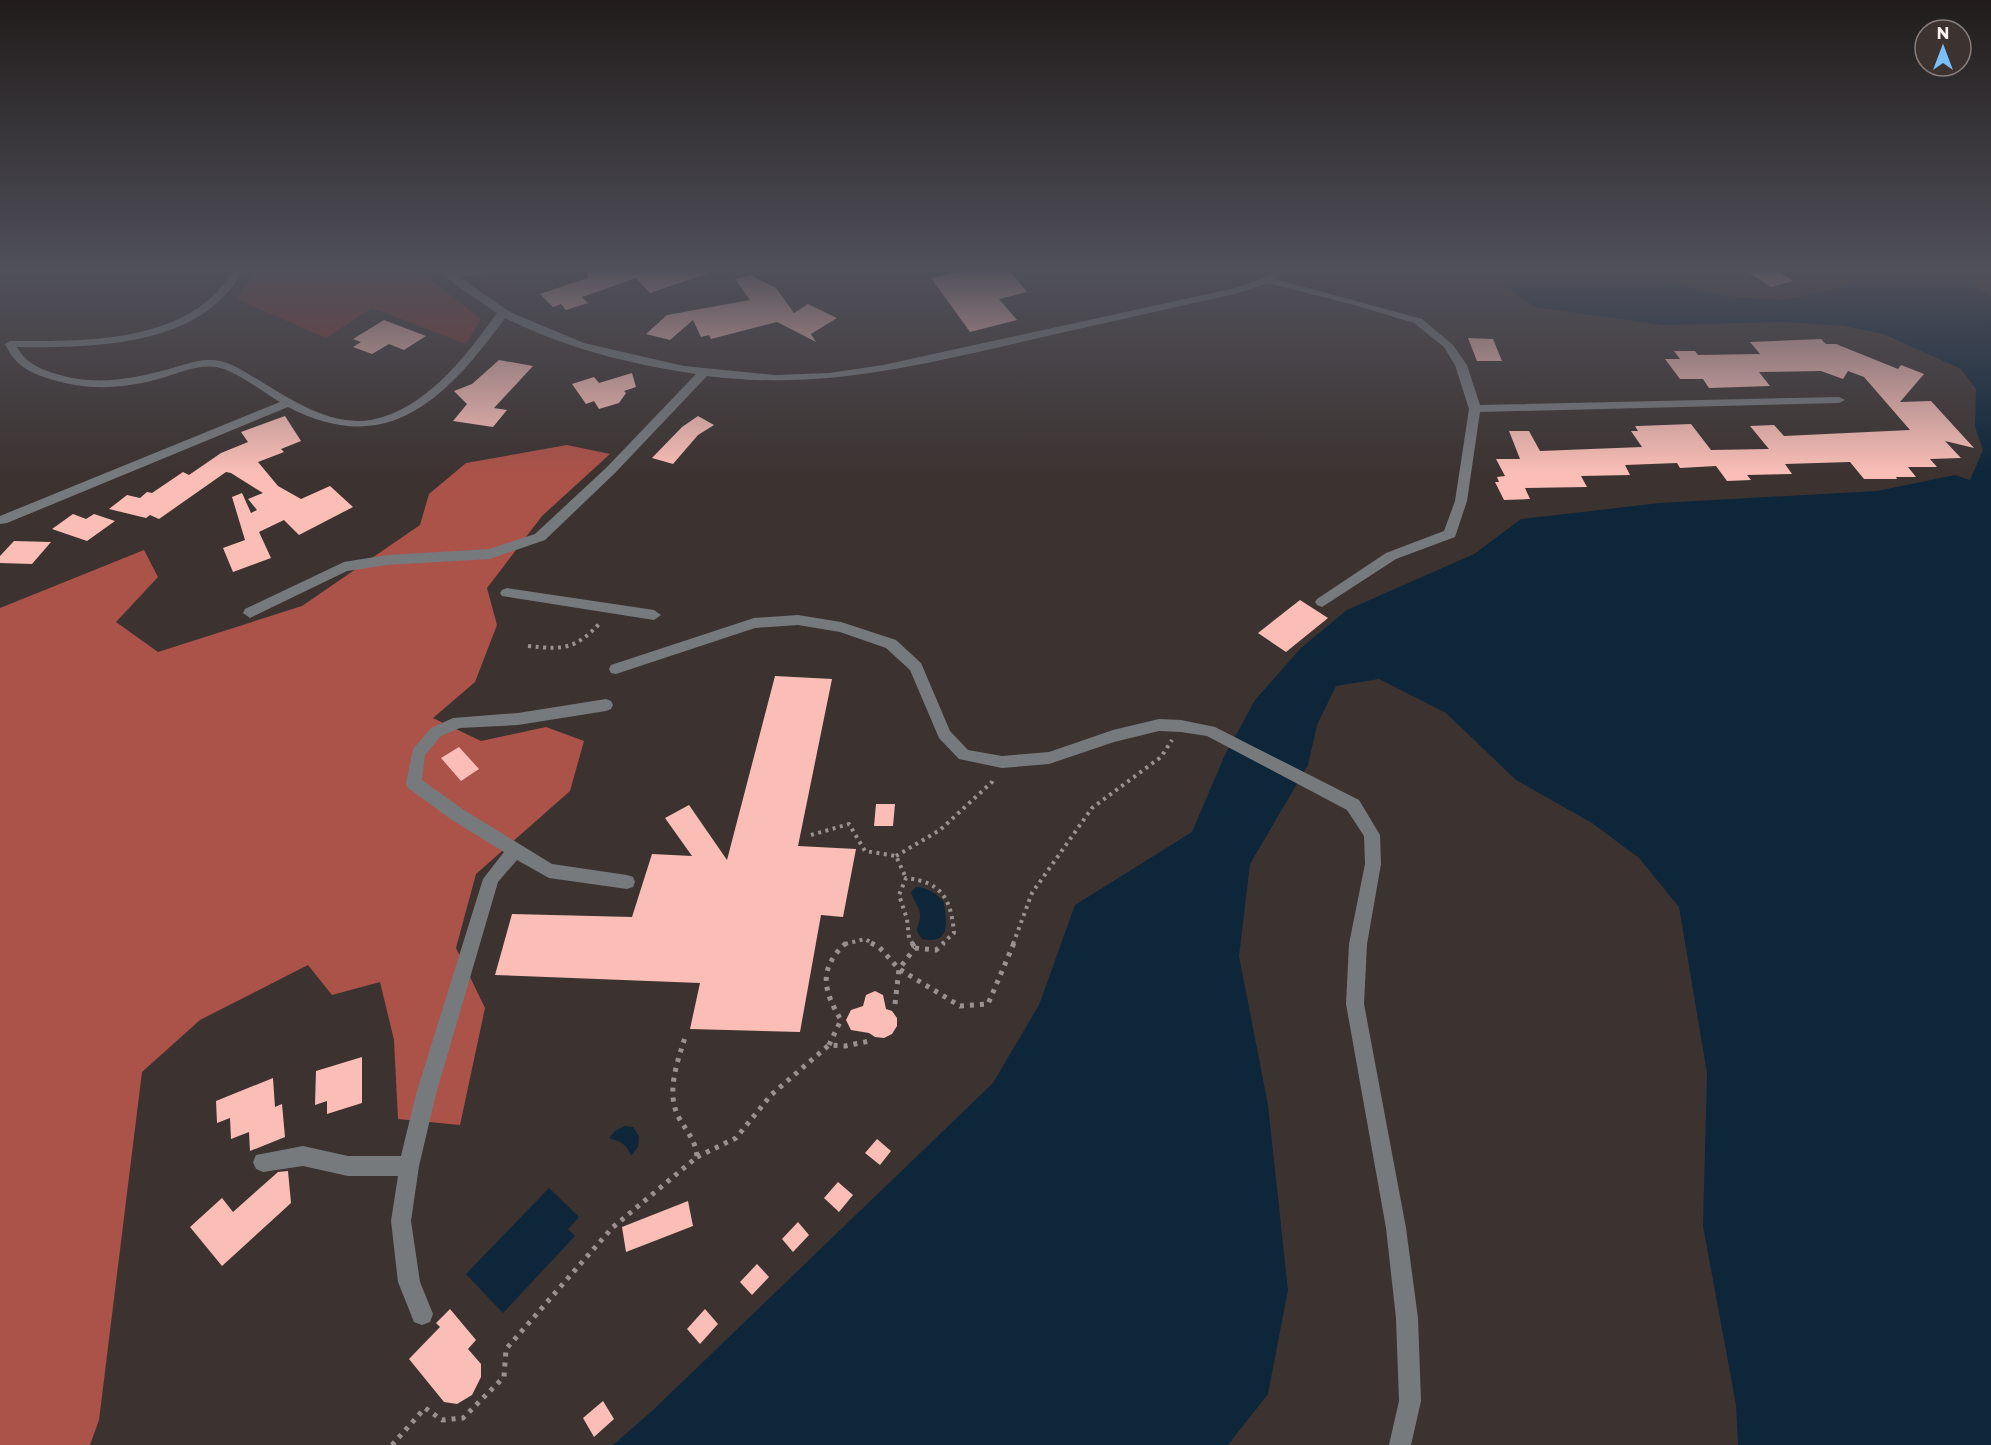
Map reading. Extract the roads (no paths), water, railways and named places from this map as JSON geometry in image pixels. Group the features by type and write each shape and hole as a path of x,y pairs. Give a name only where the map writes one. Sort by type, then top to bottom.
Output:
{"street":[{"path":"5,342 60,345 107,342 127,337"},
{"path":"5,342 16,359 29,368 80,385 120,386 209,363 225,365 289,402 326,420 346,424 371,424 395,418 414,407 486,337"},
{"path":"557,337 612,355 704,372 775,378 812,377 899,366 1027,337"},
{"path":"1322,602 1391,556 1450,534 1461,501 1475,409 1461,365 1448,345 1439,337"},
{"path":"250,613 344,567 387,560 490,554 540,537 611,470 704,372"},
{"path":"1475,409 1558,409 1839,400"},
{"path":"2,520 251,420 289,402"},
{"path":"507,593 654,615"},
{"path":"616,669 754,623 798,620 841,627 891,644 916,667 944,734 964,755 1002,762 1049,758 1113,736 1159,725 1181,726 1210,731 1353,805 1372,835 1373,864 1358,944 1355,1004 1396,1228 1407,1318 1410,1401 1400,1445"},
{"path":"606,705 518,718 458,722 436,732 418,753 414,783 514,851 549,871 627,882"},
{"path":"422,1314 409,1282 401,1221 409,1166 426,1094 492,879 514,851"},
{"path":"263,1162 303,1156 348,1166 409,1166"}],"water":[{"path":"1892,337 1991,337 1991,1445 1738,1445 1736,1405 1703,1226 1707,1073 1679,907 1639,858 1592,823 1516,780 1446,713 1379,679 1336,686 1317,725 1308,765 1250,864 1239,956 1268,1105 1288,1290 1268,1394 1228,1445 613,1445 652,1411 993,1083 1039,1005 1075,905 1192,832 1224,757 1255,700 1302,647 1347,610 1474,554 1521,519 1660,503 1877,491 1955,475 1970,480 1983,450 1975,427 1976,389 1961,369"},
{"path":"916,887 928,890 944,902 946,924 943,935 938,939 922,939 917,932 920,913 911,892"},
{"path":"625,1126 633,1127 639,1136 638,1147 631,1156 623,1144 609,1138 615,1131"},
{"path":"549,1188 579,1217 568,1229 575,1236 503,1313 466,1274"}]}
